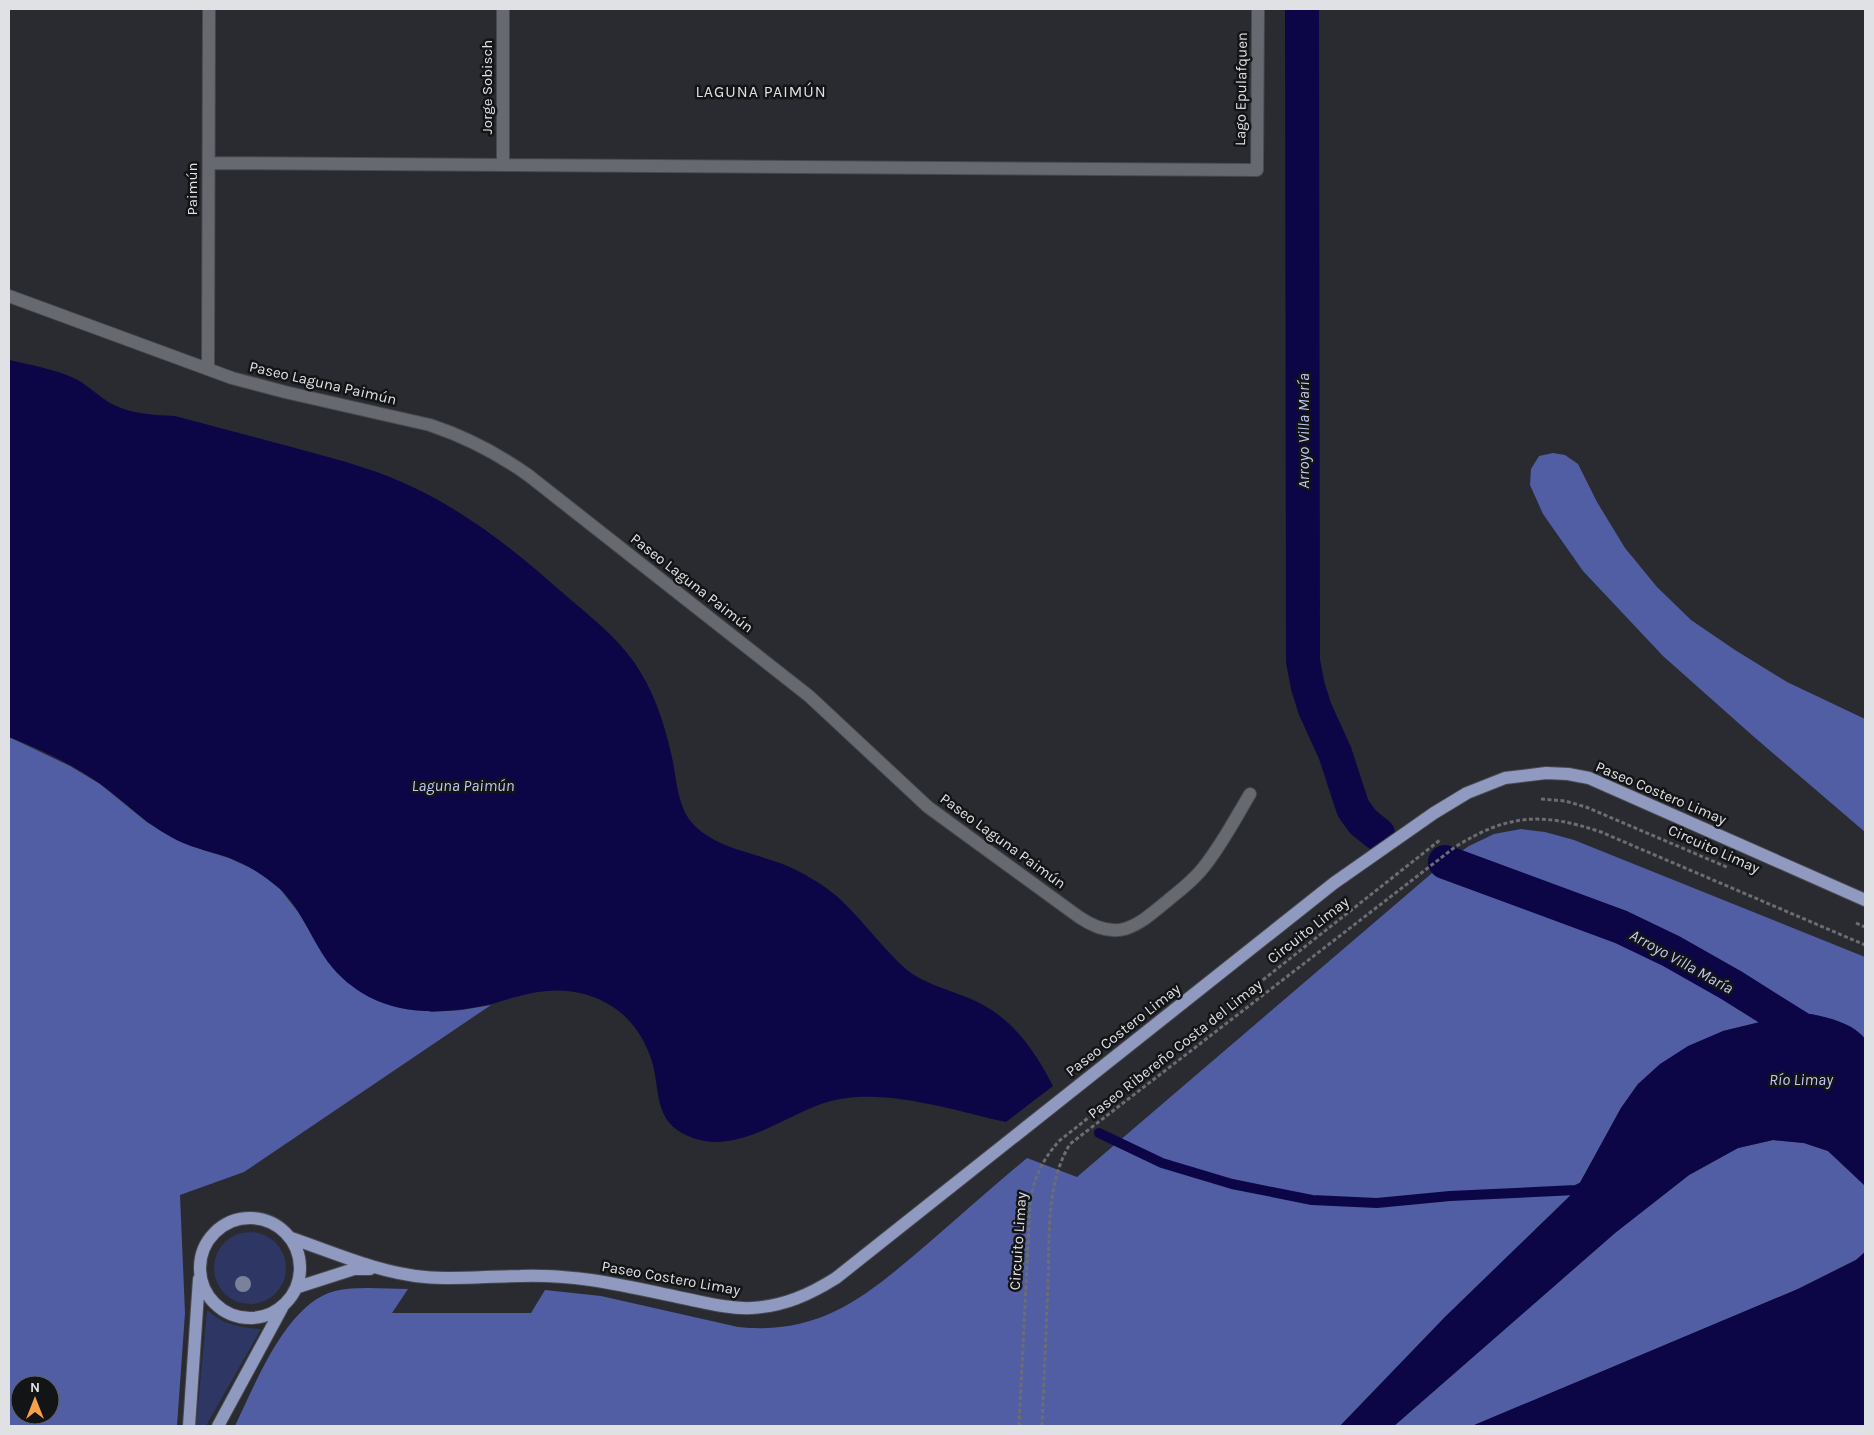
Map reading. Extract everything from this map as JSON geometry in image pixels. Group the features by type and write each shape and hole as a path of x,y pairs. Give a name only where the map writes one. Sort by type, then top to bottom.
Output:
{"main road":[{"name":"Paseo Costero Limay","path":"189,1426 202,1253 209,1239 220,1228 234,1221 250,1218 265,1220 280,1227 291,1238 401,1274 442,1278 520,1276 579,1278 727,1307 773,1306 795,1300 816,1291 836,1278 1334,883 1450,802 1486,784 1505,778 1546,772 1589,778 1865,900"},
{"path":"218,1426 282,1308 298,1287 301,1263 291,1238"},
{"name":"Paseo Costero Limay","path":"200,1269 202,1284 210,1299 222,1310 236,1316 252,1318 268,1316 282,1308"},
{"name":"Paseo Costero Limay","path":"298,1287 354,1269 381,1269"}],"street":[{"name":"Paimún","path":"208,369 209,9"},
{"name":"Jorge Sobisch","path":"503,9 503,165"},
{"name":"Lago Epulafquen","path":"503,165 1257,170 1258,9"},
{"path":"209,163 503,165"},
{"name":"Paseo Laguna Paimún","path":"9,296 208,369 258,385 430,425 470,440 503,458 536,481 809,696 928,807 1084,920 1097,927 1118,930 1137,925 1186,885 1203,868 1216,850 1250,794"}],"path":[{"name":"Circuito Limay","path":"1533,800 1565,801 1586,807 1730,868"},
{"name":"Paseo Ribereño Costa del Limay","path":"1042,1426 1053,1196 1055,1177 1061,1158 1070,1144 1455,847 1477,833 1503,823 1528,818 1575,823 1601,832 1865,945"},
{"name":"Circuito Limay","path":"1019,1426 1030,1204 1038,1169 1048,1154 1059,1141 1441,839"},
{"path":"1847,919 1865,927"}],"shaded area":[{"path":"1553,453 1565,455 1578,464 1597,502 1625,548 1657,587 1691,620 1787,682 1865,719 1865,832 1663,656 1583,571 1543,514 1530,485 1531,469 1539,456"},
{"path":"9,737 70,766 100,784 148,823 203,850 229,858 257,871 280,889 299,913 328,962 431,1012 462,1010 491,1005 244,1172 180,1195 185,1313 177,1426 9,1426"},
{"path":"1521,829 1545,832 1574,840 1865,957 1865,1039 1862,1035 1811,1014 1781,1017 1723,1031 1638,1084 1621,1108 1576,1190 1445,1317 1340,1426 235,1426 263,1368 287,1328 302,1311 317,1299 343,1289 408,1289 392,1313 531,1313 545,1290 601,1296 738,1327 769,1328 796,1325 821,1317 866,1293 888,1277 1027,1158 1077,1177 1445,862 1469,846 1494,834"},
{"path":"1773,1140 1804,1143 1828,1151 1863,1183 1865,1186 1865,1252 1856,1260 1798,1289 1472,1426 1394,1426 1615,1233 1689,1175 1738,1148"},
{"path":"257,1232 276,1242 284,1254 286,1268 284,1282 276,1294 264,1302 243,1304 224,1294 216,1282 214,1261 224,1242 236,1234"},
{"path":"207,1310 219,1319 232,1324 246,1328 261,1329 206,1426 196,1426"}],"water":[{"name":"Laguna Paimún","path":"9,360 43,368 76,379 121,408 136,412 175,416 330,457 376,472 421,491 477,524 530,564 591,617 610,634 634,662 647,683 657,706 668,741 680,800 694,825 717,841 787,866 828,889 851,910 890,954 907,970 930,983 985,1006 1010,1024 1038,1059 1053,1086 1006,1122 915,1101 868,1097 845,1098 808,1109 758,1133 723,1142 705,1141 688,1136 677,1130 664,1115 658,1097 653,1065 643,1040 627,1018 602,1000 578,992 553,990 528,994 472,1008 427,1011 412,1010 383,1003 358,990 342,978 332,967 294,905 279,888 267,879 248,866 171,837 152,825 78,769 56,757 9,737"},
{"name":"Río Limay","path":"1811,1014 1848,1025 1865,1039 1865,1186 1828,1151 1804,1143 1773,1140 1738,1148 1689,1175 1615,1233 1394,1426 1340,1426 1445,1317 1576,1190 1621,1108 1638,1084 1660,1064 1688,1046 1723,1031 1781,1017"},
{"path":"1865,1252 1865,1426 1472,1426 1798,1289 1856,1260"}],"waterway":[{"name":"Arroyo Villa María","path":"1302,9 1303,661 1315,709 1335,753 1353,808 1363,822 1378,834"},
{"name":"Arroyo Villa María","path":"1445,862 1621,927 1671,951 1731,985 1814,1037 1843,1064 1865,1092"},
{"path":"1099,1133 1162,1163 1232,1184 1312,1200 1377,1203 1450,1196 1576,1190 1589,1184"}],"district":[{"name":"LAGUNA PAIMÚN","path":"761,91"}]}
